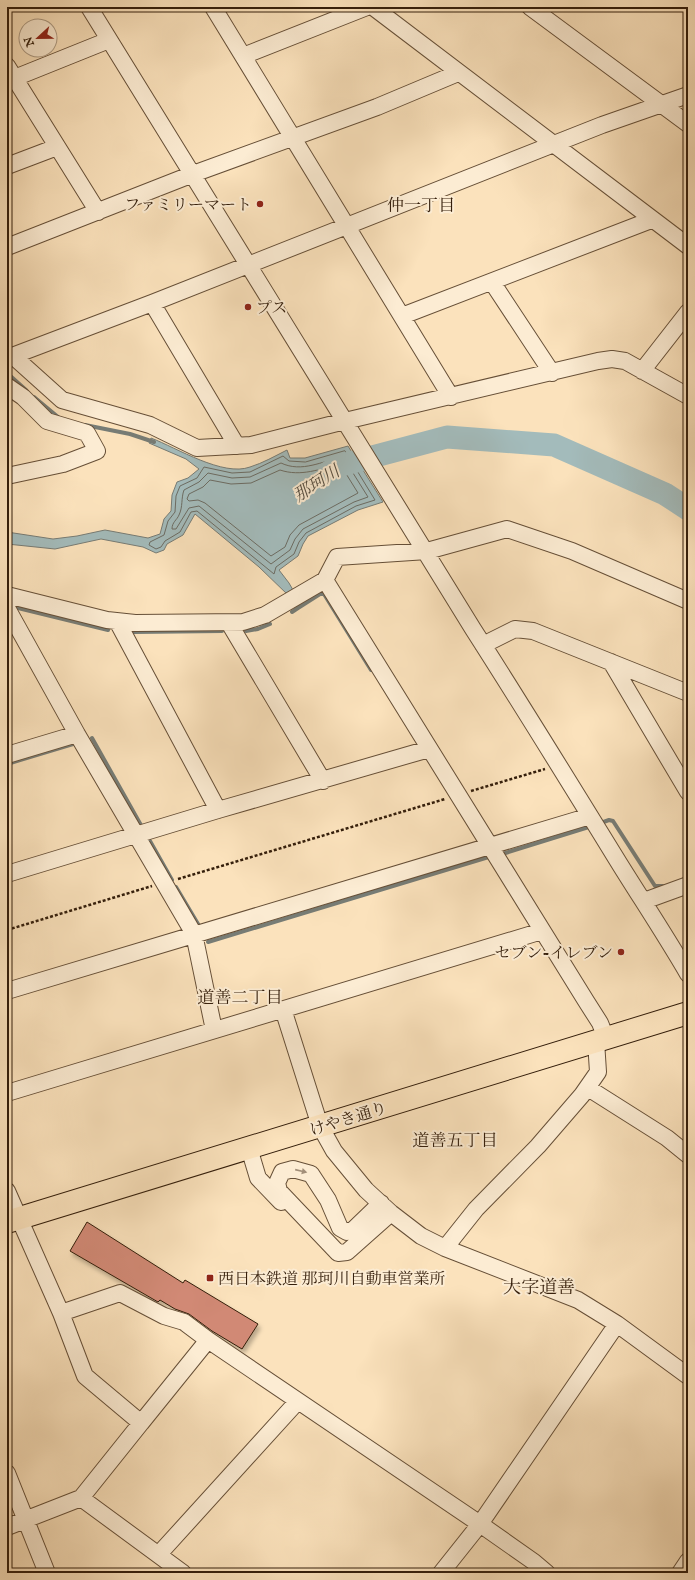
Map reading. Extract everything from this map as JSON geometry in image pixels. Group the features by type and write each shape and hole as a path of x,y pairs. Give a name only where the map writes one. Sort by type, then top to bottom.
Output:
{"highway":[{"name":"けやき通り","path":"13,1220 688,1013"}],"street":[{"path":"89,7 483,645 665,933 688,974"},
{"path":"213,7 451,397"},
{"path":"243,56 367,7"},
{"path":"373,7 651,220 688,246"},
{"path":"530,7 688,124"},
{"path":"98,212 9,75 109,40"},
{"path":"7,247 192,174 377,107 458,73"},
{"path":"688,95 602,125 152,303 10,357 62,400 150,425 197,448 251,445 348,425 451,397 598,361 612,359 625,361 688,396"},
{"path":"7,166 57,147"},
{"path":"402,316 651,220"},
{"path":"492,282 552,373"},
{"path":"152,303 237,446"},
{"path":"642,371 688,312"},
{"path":"7,386 23,397 47,420 87,433 96,451 63,464 7,476"},
{"path":"7,595 117,621 135,623 243,622 265,616 325,580 337,557 424,548 507,529 572,551 688,601"},
{"path":"325,580 600,1023 601,1039 598,1072 588,1088 538,1146 476,1209 445,1248"},
{"path":"7,608 77,734 194,934 214,1030"},
{"path":"117,621 218,810"},
{"path":"229,623 323,781"},
{"path":"483,645 515,629 533,632 688,693"},
{"path":"611,662 688,792"},
{"path":"7,755 77,734"},
{"path":"7,874 218,810 430,749"},
{"path":"7,991 590,816"},
{"path":"644,901 688,886"},
{"path":"7,1093 542,931"},
{"path":"283,1009 320,1126 334,1151 366,1190 389,1211 421,1236 445,1248 578,1300 617,1324 688,1376"},
{"path":"588,1088 667,1138 688,1155"},
{"path":"249,1148 258,1178 341,1265 389,1211"},
{"path":"286,1207 278,1187 282,1172 293,1169 311,1174 328,1200 340,1228 347,1232 389,1211"},
{"path":"258,1178 278,1187 338,1253 347,1252 389,1211"},
{"path":"7,1191 13,1220 61,1313 85,1376 140,1423"},
{"path":"61,1313 120,1293 164,1316 184,1322 297,1402 480,1524 534,1562 547,1573"},
{"path":"441,1573 480,1524 617,1324"},
{"path":"7,1527 81,1498 208,1340"},
{"path":"159,1554 297,1402"},
{"path":"7,1473 47,1573"},
{"path":"81,1498 183,1573"},
{"path":"680,1573 688,1561"}],"path":[{"path":"7,930 559,765"}],"water":[{"path":"151,438 214,465 239,469 260,464 287,450 290,458 305,458 348,446 383,502 358,510 308,536 298,556 279,570 293,590 288,595 259,567 195,514 183,535 167,544 164,550 156,553 143,547 101,539 55,549 7,544 7,532 53,539 105,530 148,538 160,534 164,519 171,511 172,495 177,482 188,478 199,469 186,459 149,443"}],"building":[{"path":"87,1222 183,1283 185,1280 258,1324 242,1349 212,1331 189,1314 175,1309 160,1300 158,1302 70,1251"}],"waterway":[{"path":"7,373 26,390"},
{"path":"34,397 58,417"},
{"path":"85,425 130,434 154,442"},
{"name":"那珂川","path":"329,472 338,466 447,437 554,445 665,494 688,509"},
{"path":"296,605 298,608 320,594 324,594 371,670"},
{"path":"18,608 108,630"},
{"path":"292,612 298,608"},
{"path":"246,631 258,629 270,624"},
{"path":"134,632 222,631"},
{"path":"92,738 142,827"},
{"path":"7,764 73,744"},
{"path":"598,824 609,820 613,821 655,886 663,886"},
{"path":"499,855 592,826"},
{"path":"150,841 172,880"},
{"path":"208,942 492,856"},
{"path":"176,887 201,929"}],"place":[{"name":"ファミリーマート","path":"260,204"},
{"name":"プス","path":"248,307"},
{"name":"セブン-イレブン","path":"621,952"},
{"name":"西日本鉄道 那珂川自動車営業所","path":"210,1278"}],"district":[{"name":"仲一丁目","path":"421,205"},
{"name":"道善二丁目","path":"240,997"},
{"name":"道善五丁目","path":"455,1140"},
{"name":"大字道善","path":"539,1287"}]}
